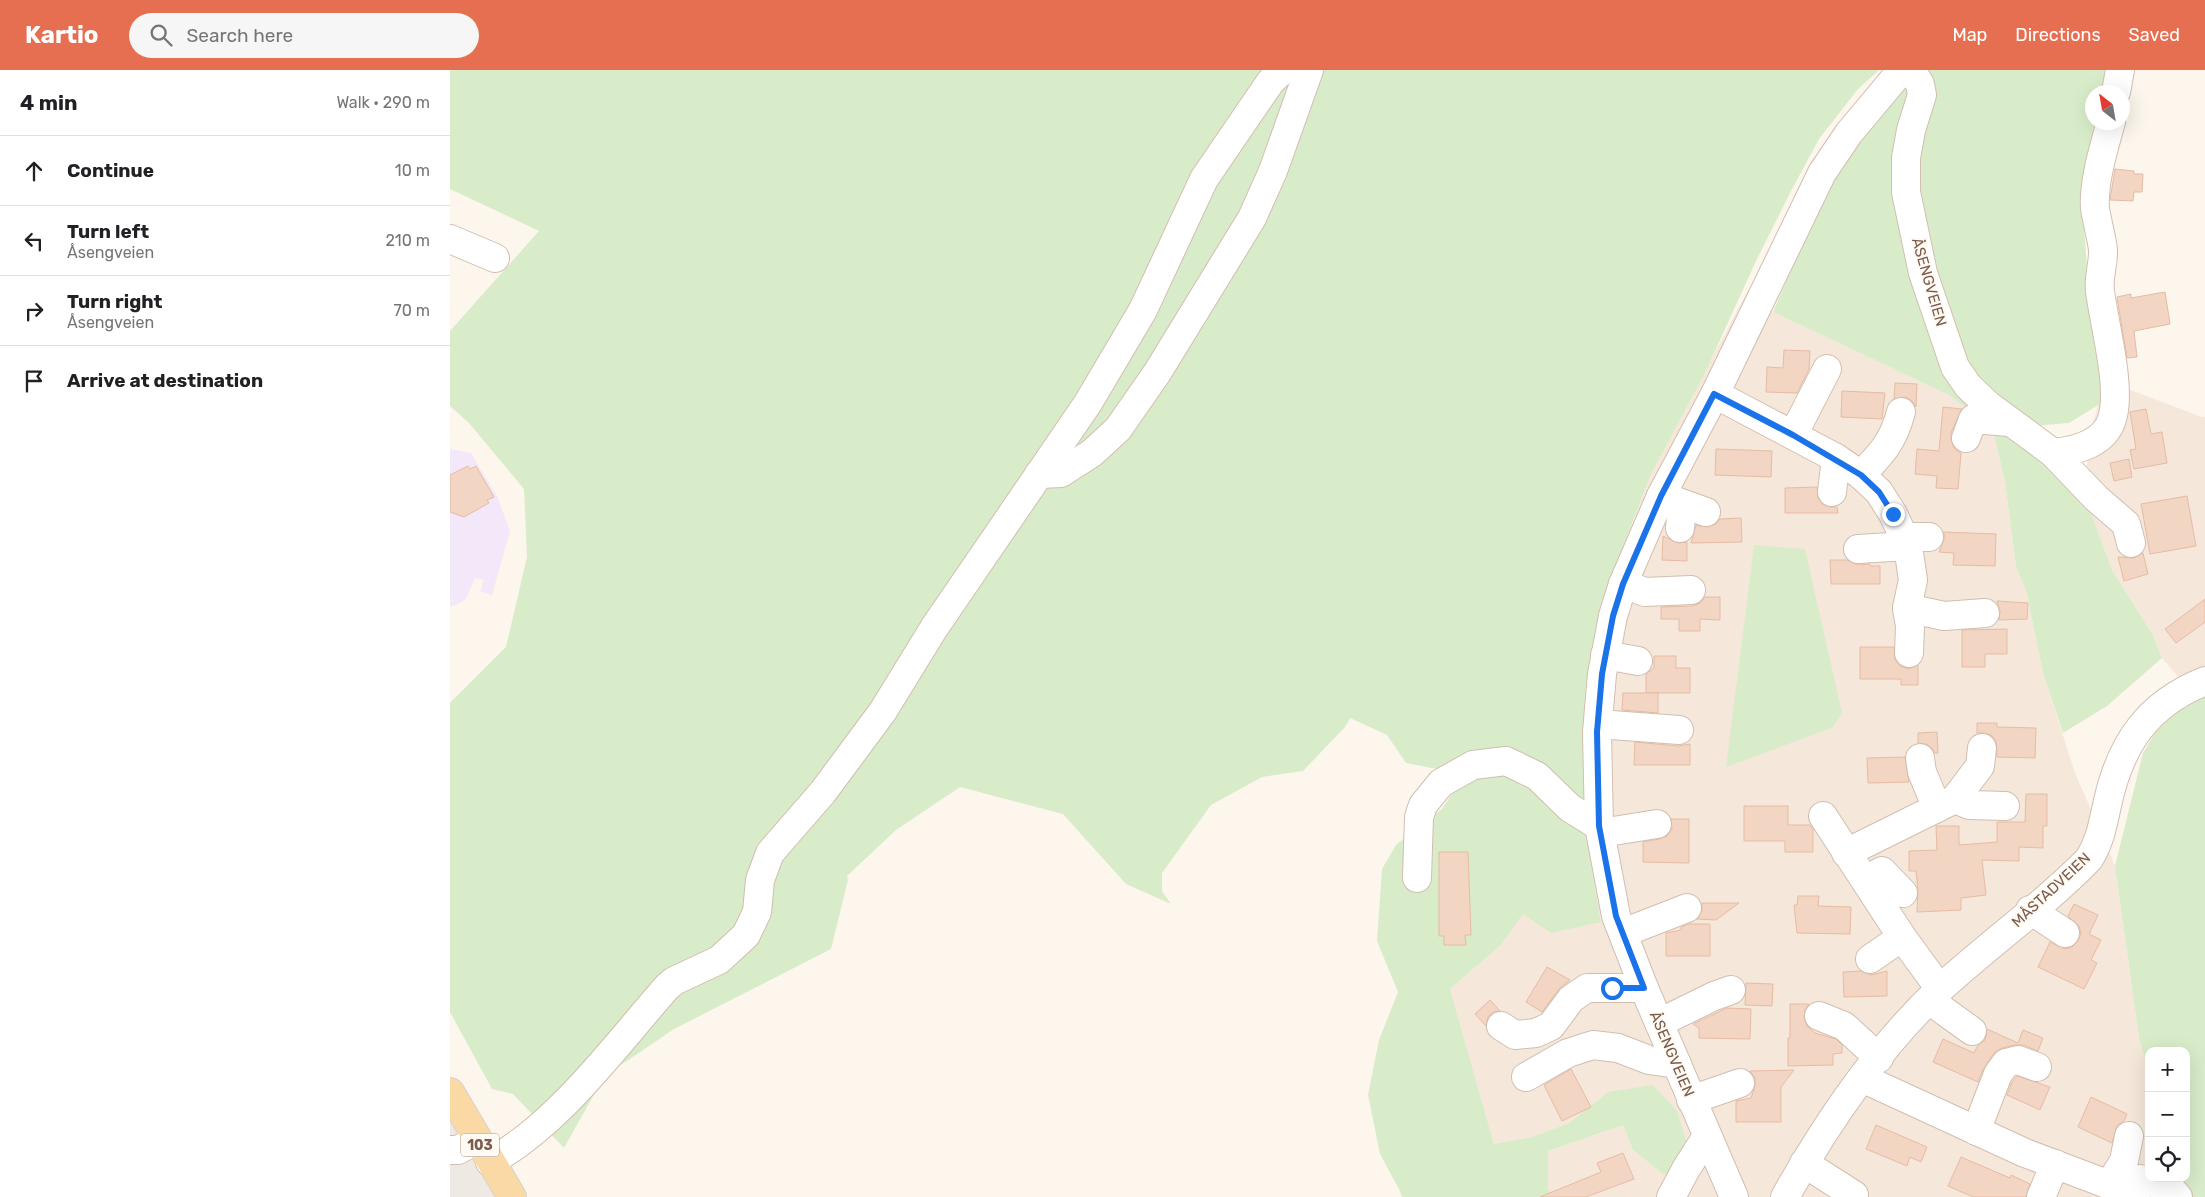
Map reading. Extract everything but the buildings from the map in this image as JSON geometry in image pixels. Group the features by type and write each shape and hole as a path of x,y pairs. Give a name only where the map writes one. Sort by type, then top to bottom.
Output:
{"main road":[{"name":"103","path":"450,1092 483,1151 512,1197"}],"street":[{"path":"450,1150 483,1151 514,1149 562,1108 674,980 718,960 746,935 757,912 760,880 770,853 823,792 874,723 934,628 1088,403 1142,310 1204,179 1272,81 1283,70"},
{"path":"1039,474 1062,473 1092,453 1118,429 1158,372 1252,218 1273,170 1309,70"},
{"name":"ÅSENGVEIEN","path":"1734,1197 1691,1100 1616,916 1600,829 1598,724 1605,655 1613,616 1623,584 1682,510 1714,394 1822,173 1849,133 1895,78 1904,70"},
{"name":"ÅSENGVEIEN","path":"1911,70 1920,84 1922,95 1911,130 1906,158 1906,192 1924,273 1955,367 1968,386 2009,422 2053,452 2096,498 2126,524 2131,543"},
{"path":"2117,85 2120,70"},
{"path":"2053,452 2065,452 2087,446 2101,436 2112,420 2115,397 2100,289 2103,251 2095,206 2100,160 2109,130"},
{"path":"450,239 494,258"},
{"path":"1793,435 1827,369"},
{"path":"1714,394 1765,430 1793,435 1836,458 1861,475 1879,492 1893,514 1913,580 1908,608 1910,626 1909,653"},
{"path":"1861,475 1884,450 1895,432 1900,412"},
{"path":"1966,438 1974,419 2009,422"},
{"path":"1832,492 1836,458"},
{"path":"1858,549 1902,547"},
{"path":"1623,584 1645,592 1691,590"},
{"path":"1908,608 1944,616 1985,613"},
{"path":"1605,655 1638,661"},
{"name":"MÅSTADVEIEN","path":"1785,1197 1804,1163 1862,1078 1935,995 2078,869 2096,848 2101,836 2116,774 2127,746 2141,725 2163,704 2204,680"},
{"path":"1598,724 1680,730"},
{"path":"1846,853 1946,803 1980,766 1982,748"},
{"path":"1920,758 1922,772 1946,803 2005,806"},
{"path":"1417,878 1419,818 1423,805 1440,783 1472,765 1506,761 1537,776 1570,808 1600,829 1657,824"},
{"path":"1823,816 1902,937 1935,995 1972,1031"},
{"path":"1865,880 1882,872 1904,894"},
{"path":"1623,933 1687,908"},
{"path":"2030,910 2065,934"},
{"path":"1870,959 1902,937"},
{"path":"1501,1026 1515,1035 1536,1033 1551,1026 1571,999 1587,988 1644,988"},
{"path":"1659,1023 1714,996 1731,990"},
{"path":"1819,1016 1844,1026 1879,1058"},
{"path":"1526,1077 1568,1053 1593,1045 1618,1048 1649,1060 1677,1064"},
{"path":"1976,1131 1998,1074 2006,1063 2018,1060 2037,1067"},
{"path":"1862,1078 1926,1120 1976,1131 2021,1163 2055,1164 2120,1190"},
{"path":"1691,1100 1740,1083"},
{"path":"1671,1197 1707,1136"},
{"path":"2120,1190 2129,1136"},
{"path":"1804,1163 1854,1195"},
{"path":"2041,1197 2055,1164"},
{"path":"2120,1190 2140,1179 2170,1188 2178,1197"}],"shaded area":[{"path":"1748,290 1773,312 1949,395 1993,429 2005,482 2016,567 2026,590 2043,673 2074,770 2115,866 2139,1038 2145,1060 2145,1182 2150,1182 2153,1197 1554,1197 1548,1189 1548,1151 1623,1125 1633,1150 1664,1175 1608,1092 1569,1123 1532,1137 1494,1144 1450,989 1501,945 1523,914 1601,921 1589,852 1583,770 1585,691 1599,610 1650,476"},
{"path":"2104,380 2205,417 2205,693 2193,694 2162,658 2153,635 2112,570 2083,493 2094,421"},
{"path":"450,449 471,453 497,496 510,531 492,595 480,591 484,580 475,578 467,597 462,602 450,607"},
{"path":"453,1121 501,1197 450,1197 450,1122"}],"green space":[{"path":"450,70 1879,70 1858,89 1819,139 1791,191 1756,261 1705,373 1650,476 1599,610 1585,691 1583,770 1589,852 1601,922 1551,933 1523,914 1501,945 1450,989 1494,1144 1532,1137 1569,1123 1608,1092 1653,1085 1677,1111 1689,1150 1664,1175 1633,1150 1623,1125 1548,1151 1548,1189 1554,1197 1402,1197 1380,1154 1368,1095 1379,1040 1398,992 1377,941 1382,869 1396,845 1442,809 1457,786 1452,772 1406,763 1387,735 1350,718 1345,727 1303,771 1262,777 1211,805 1162,873 1162,891 1171,904 1126,884 1063,814 960,787 896,830 847,876 848,880 831,949 674,1029 606,1073 564,1148 513,1094 492,1089 450,1012 450,703 506,647 527,557 524,489 469,423 450,406 450,331 539,231 450,189"},
{"path":"1929,70 2112,70 2109,85 2085,85 2085,130 2099,130 2083,212 2087,268 2098,322 2104,380 2100,404 2069,423 1994,429 2025,446 2083,492 2112,570 2153,635 2162,658 2107,706 2063,733 2043,673 2026,590 2016,567 2005,482 1993,429 1949,395 1773,312 1820,202 1851,152 1893,98"},
{"path":"1754,545 1805,549 1842,713 1832,728 1726,767"},
{"path":"2205,693 2205,1197 2153,1197 2152,1182 2190,1182 2190,1047 2145,1047 2145,1060 2139,1038 2115,866 2143,753 2158,728 2193,694"}],"route":[{"path":"1612,988 1644,988 1616,916 1599,826 1597,732 1602,674 1613,616 1623,584 1661,496 1714,394 1836,458 1861,475 1879,492 1893,514"}]}
